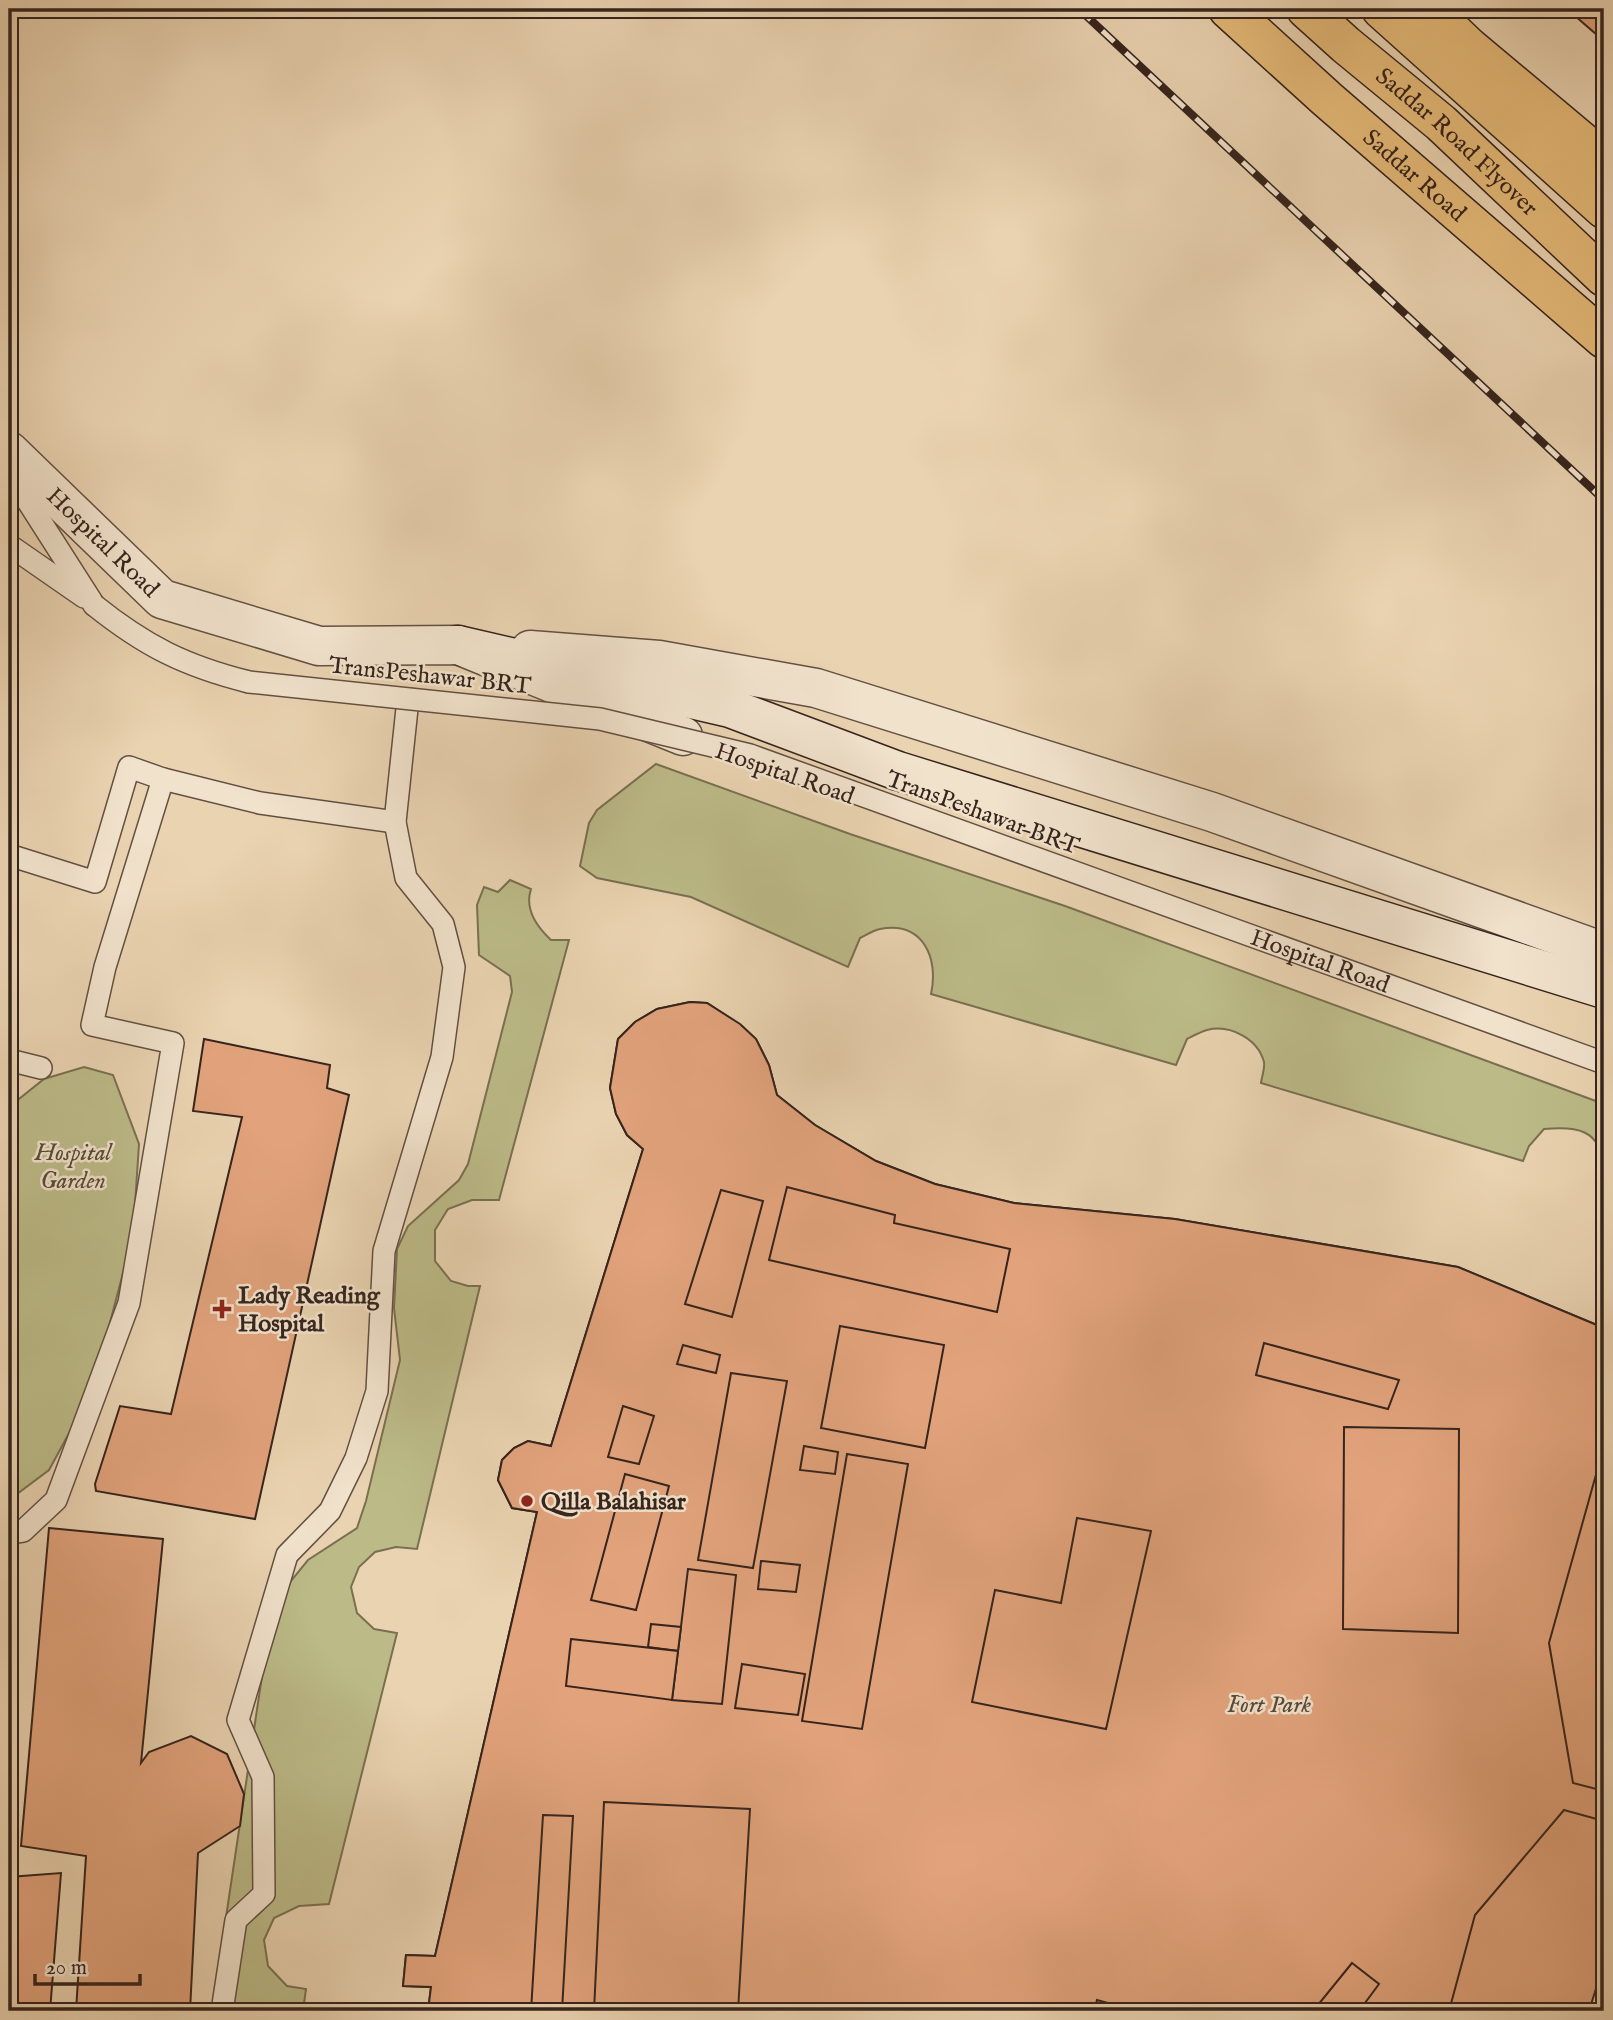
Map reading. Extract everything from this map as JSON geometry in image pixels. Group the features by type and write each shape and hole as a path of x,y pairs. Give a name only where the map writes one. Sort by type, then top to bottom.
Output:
{"main road":[{"name":"Saddar Road","path":"1228,9 1327,99 1604,339"},
{"name":"Saddar Road Flyover","path":"1306,9 1441,123 1604,277"},
{"name":"Saddar Road Flyover","path":"1381,9 1604,209"},
{"path":"1429,9 1469,47 1604,160"}],"street":[{"name":"Hospital Road","path":"9,451 162,599 319,646 458,645 700,743 1604,1055"},
{"path":"458,645 730,708 898,771 1604,989"},
{"path":"458,645 659,660 816,688 1212,812 1604,952"}],"lane":[{"name":"TransPeshawar BRT","path":"9,472 94,605"},
{"name":"TransPeshawar BRT","path":"9,545 149,645 180,661 213,673 284,687 600,719 750,755 1604,1063"},
{"path":"222,2011 236,1920 264,1894 263,1777 238,1720 288,1555 330,1511 356,1458 377,1391 384,1251 442,1057 454,967 443,925 405,877 396,822 408,699"},
{"path":"9,855 95,882 129,767 163,779 260,803 396,822"},
{"path":"9,1533 23,1531 56,1500 129,1303 173,1043 92,1024 105,967 163,779"},
{"path":"9,1060 41,1068"}],"green space":[{"path":"656,764 850,834 1065,906 1604,1104 1604,1166 1602,1154 1592,1137 1576,1130 1544,1129 1529,1146 1523,1161 1261,1083 1264,1062 1261,1054 1249,1040 1234,1031 1207,1030 1187,1039 1176,1065 931,994 933,981 930,956 925,945 907,931 895,928 880,929 860,938 848,967 691,897 597,878 580,866 589,823 597,810"},
{"path":"510,880 531,889 531,911 546,935 551,940 569,940 499,1200 472,1200 448,1209 435,1230 435,1261 451,1281 480,1286 417,1549 396,1547 375,1552 359,1567 351,1587 357,1613 374,1629 397,1633 329,1904 299,1906 274,1918 264,1940 268,1966 287,1986 306,1989 303,2011 212,2011 265,1656 286,1587 308,1560 357,1528 366,1501 400,1360 394,1308 397,1249 408,1226 459,1180 468,1164 512,992 510,976 479,955 477,905 484,887 498,892"},
{"name":"Hospital Garden","path":"84,1067 113,1075 139,1144 133,1235 92,1391 49,1470 9,1500 9,1107 44,1079"}],"building":[{"path":"1567,9 1604,9 1604,41"},
{"name":"Qilla Balahisar","path":"690,1002 707,1003 742,1026 756,1039 769,1065 777,1095 815,1125 876,1161 935,1184 1014,1203 1175,1219 1458,1267 1604,1328 1604,1342 1449,1284 1187,1251 1189,1280 1127,1278 1010,1256 1012,1241 785,1175 782,1189 648,1155 559,1447 445,1957 439,2011 428,2011 431,1987 403,1986 406,1955 435,1956 537,1512 512,1508 498,1480 502,1460 514,1448 528,1441 551,1446 643,1149 627,1135 616,1114 610,1088 618,1039 635,1022 657,1009"},
{"path":"690,1002 707,1003 740,1024 756,1039 769,1065 777,1095 815,1125 876,1161 935,1184 1014,1203 1175,1219 1458,1267 1604,1328 1604,1723 1600,1739 1604,1740 1604,1960 1588,2011 428,2011 431,1987 403,1986 406,1955 435,1956 537,1512 512,1508 498,1480 502,1460 514,1448 528,1441 551,1446 643,1149 627,1135 616,1114 610,1088 618,1039 635,1022 657,1009"},
{"path":"204,1039 330,1065 327,1088 349,1095 255,1519 96,1491 95,1484 120,1406 171,1414 242,1117 193,1111"},
{"path":"787,1187 895,1215 894,1223 1010,1249 997,1312 769,1260"},
{"path":"721,1190 763,1201 732,1317 685,1304"},
{"path":"840,1326 944,1345 925,1448 821,1428"},
{"path":"1264,1343 1399,1380 1388,1409 1256,1375"},
{"path":"683,1345 720,1355 716,1373 677,1364"},
{"path":"731,1373 787,1381 753,1568 698,1560"},
{"path":"623,1406 654,1416 639,1464 608,1457"},
{"path":"1344,1427 1459,1429 1458,1633 1343,1629"},
{"path":"804,1446 838,1452 835,1474 800,1470"},
{"path":"1604,1446 1604,1723 1600,1739 1604,1740 1604,1791 1573,1783 1549,1643"},
{"path":"847,1454 908,1464 862,1729 802,1721"},
{"path":"625,1474 669,1486 636,1610 591,1600"},
{"path":"1077,1518 1151,1531 1106,1729 972,1702 995,1590 1061,1603"},
{"path":"49,1528 163,1539 141,1763 149,1752 191,1736 227,1754 244,1794 240,1826 198,1853 190,2011 76,2011 86,1856 21,1846"},
{"path":"761,1561 800,1565 796,1592 758,1589"},
{"path":"688,1569 736,1575 722,1704 672,1700"},
{"path":"651,1624 681,1627 678,1651 648,1647"},
{"path":"571,1639 678,1651 672,1700 566,1686"},
{"path":"742,1664 805,1674 798,1715 735,1708"},
{"path":"604,1802 750,1809 738,2011 594,2011"},
{"path":"1564,1810 1604,1821 1604,1963 1589,2011 1449,2011 1475,1915"},
{"path":"543,1815 573,1816 562,2011 531,2011"},
{"path":"61,1873 50,2011 9,2011 9,1877"},
{"path":"1352,1963 1379,1984 1359,2011 1313,2011"},
{"path":"1097,2000 1136,2011 1094,2011"}],"railway":[{"path":"1079,9 1604,500"}],"place":[{"name":"Lady Reading Hospital","path":"222,1309"},
{"name":"Qilla Balahisar","path":"527,1501"}],"park label":[{"name":"Fort Park","path":"1269,1704"}]}
